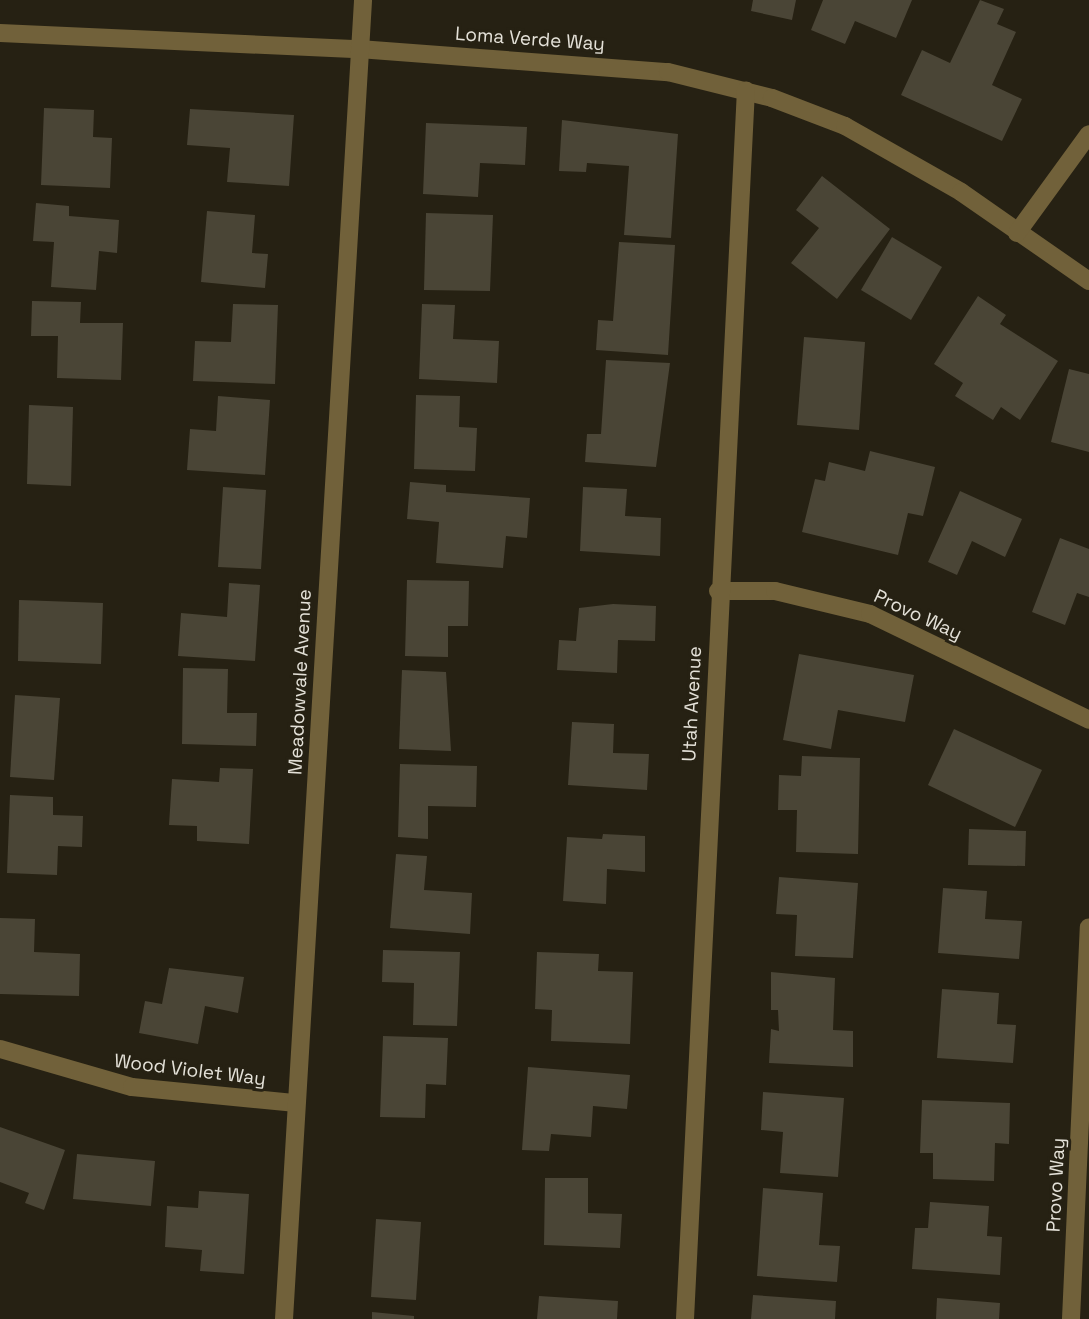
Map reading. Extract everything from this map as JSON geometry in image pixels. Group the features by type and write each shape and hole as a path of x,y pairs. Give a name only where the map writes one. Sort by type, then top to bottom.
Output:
{"street":[{"name":"Meadowvale Avenue","path":"284,1319 363,0"},
{"name":"Loma Verde Way","path":"0,33 589,62 746,91 845,126 904,157 1089,281"},
{"name":"Utah Avenue","path":"685,1319 718,591 746,91"},
{"path":"1017,233 1089,134"},
{"name":"Provo Way","path":"718,591 775,591 870,614 1089,720"},
{"name":"Provo Way","path":"1071,1319 1089,928"},
{"name":"Wood Violet Way","path":"0,1049 132,1087 296,1104"}],"building":[{"path":"753,0 796,0 792,20 751,11"},
{"path":"823,0 912,0 896,38 855,21 845,44 811,30"},
{"path":"980,0 1004,9 997,24 1016,32 992,85 1022,99 1002,141 901,95 922,50 950,63"},
{"path":"44,108 94,110 93,137 112,138 110,188 41,185"},
{"path":"190,109 294,115 289,186 227,182 230,148 187,145"},
{"path":"562,120 678,134 671,238 624,235 629,166 587,163 586,172 559,171"},
{"path":"426,123 527,127 525,165 480,163 478,197 423,194"},
{"path":"822,176 890,229 837,299 791,263 819,228 796,210"},
{"path":"36,203 69,206 69,216 119,220 117,253 99,251 96,290 51,287 54,242 33,241"},
{"path":"207,211 255,215 252,253 268,254 265,288 201,282"},
{"path":"426,213 493,215 490,291 424,290"},
{"path":"892,237 942,267 911,320 861,290"},
{"path":"619,242 675,245 668,355 596,350 598,320 613,321"},
{"path":"978,296 1006,315 1000,324 1058,361 1020,420 1001,407 993,420 955,396 963,383 934,364"},
{"path":"32,301 81,302 80,323 123,323 121,380 57,378 58,336 31,336"},
{"path":"233,304 278,305 275,384 193,381 195,341 231,342"},
{"path":"422,304 455,305 453,339 499,341 497,383 419,379"},
{"path":"804,337 865,342 859,430 797,425"},
{"path":"606,360 670,363 656,467 585,462 587,434 601,434"},
{"path":"1069,369 1089,374 1089,452 1051,442"},
{"path":"416,395 460,396 459,427 477,428 475,471 414,469"},
{"path":"218,396 270,400 265,475 187,470 190,429 216,431"},
{"path":"29,405 73,407 71,486 27,484"},
{"path":"870,451 935,467 923,516 908,513 898,555 802,532 815,479 825,481 829,462 865,471"},
{"path":"410,482 446,485 446,492 530,498 527,538 506,536 503,568 436,563 439,522 407,519"},
{"path":"223,487 266,490 261,569 218,567"},
{"path":"583,487 627,489 625,516 661,518 660,556 580,551"},
{"path":"960,491 1022,519 1005,557 972,541 957,575 928,562"},
{"path":"1060,538 1089,549 1089,597 1077,593 1065,625 1032,612"},
{"path":"407,580 469,581 468,626 448,626 448,657 405,656"},
{"path":"229,583 260,585 255,661 178,656 181,613 227,617"},
{"path":"19,600 103,603 101,664 18,661"},
{"path":"613,604 656,606 655,641 618,640 617,673 557,670 559,640 576,641 579,608"},
{"path":"799,654 914,675 905,722 838,710 831,749 783,740"},
{"path":"183,668 228,669 227,713 257,713 256,746 182,744"},
{"path":"402,670 446,672 451,751 399,749"},
{"path":"15,695 60,698 54,780 10,777"},
{"path":"572,722 614,724 613,753 649,754 647,790 568,785"},
{"path":"954,729 1042,770 1015,827 928,785"},
{"path":"802,756 860,758 858,854 796,852 797,810 778,810 779,775 801,776"},
{"path":"400,764 477,766 476,807 428,806 428,839 398,837"},
{"path":"220,768 253,769 249,844 197,841 197,826 169,825 172,779 219,782"},
{"path":"10,795 53,797 53,815 83,816 82,847 58,846 57,875 7,873"},
{"path":"969,829 1026,831 1025,866 968,865"},
{"path":"603,834 645,836 645,872 607,869 606,904 563,901 567,837 602,839"},
{"path":"396,854 427,856 424,890 472,893 470,934 390,928"},
{"path":"779,877 858,883 853,958 795,956 797,915 776,914"},
{"path":"943,888 987,891 985,919 1022,921 1019,959 938,953"},
{"path":"0,918 35,919 34,952 80,954 79,996 0,994"},
{"path":"383,950 460,952 457,1026 413,1025 414,983 382,982"},
{"path":"537,952 599,954 598,971 633,972 630,1044 551,1041 552,1010 535,1009"},
{"path":"169,968 244,977 238,1013 205,1006 198,1044 139,1033 145,1001 162,1004"},
{"path":"771,972 835,978 833,1030 853,1031 853,1067 769,1063 771,1029 779,1031 778,1010 771,1010"},
{"path":"942,989 999,993 997,1024 1016,1025 1013,1063 937,1058"},
{"path":"383,1036 448,1038 446,1085 426,1084 425,1118 380,1117"},
{"path":"528,1067 630,1075 627,1109 593,1106 591,1137 551,1134 549,1151 522,1150"},
{"path":"763,1092 844,1098 838,1177 780,1173 783,1132 761,1130"},
{"path":"922,1100 1010,1103 1009,1144 995,1143 994,1181 933,1179 933,1153 920,1153"},
{"path":"0,1127 65,1150 44,1210 25,1203 29,1193 0,1182"},
{"path":"77,1154 155,1161 151,1206 73,1199"},
{"path":"545,1178 588,1178 588,1213 622,1214 620,1248 544,1245"},
{"path":"763,1188 823,1193 819,1245 840,1246 837,1282 757,1276"},
{"path":"199,1191 249,1194 244,1274 200,1271 202,1250 165,1247 167,1206 198,1208"},
{"path":"930,1202 989,1206 987,1236 1002,1237 1000,1275 912,1269 915,1228 928,1228"},
{"path":"376,1219 421,1222 416,1300 371,1297"},
{"path":"753,1295 836,1301 835,1319 751,1319"},
{"path":"539,1296 618,1301 617,1319 537,1319"},
{"path":"937,1298 1000,1303 999,1319 936,1319"},
{"path":"372,1312 414,1316 414,1319 372,1319"}]}
